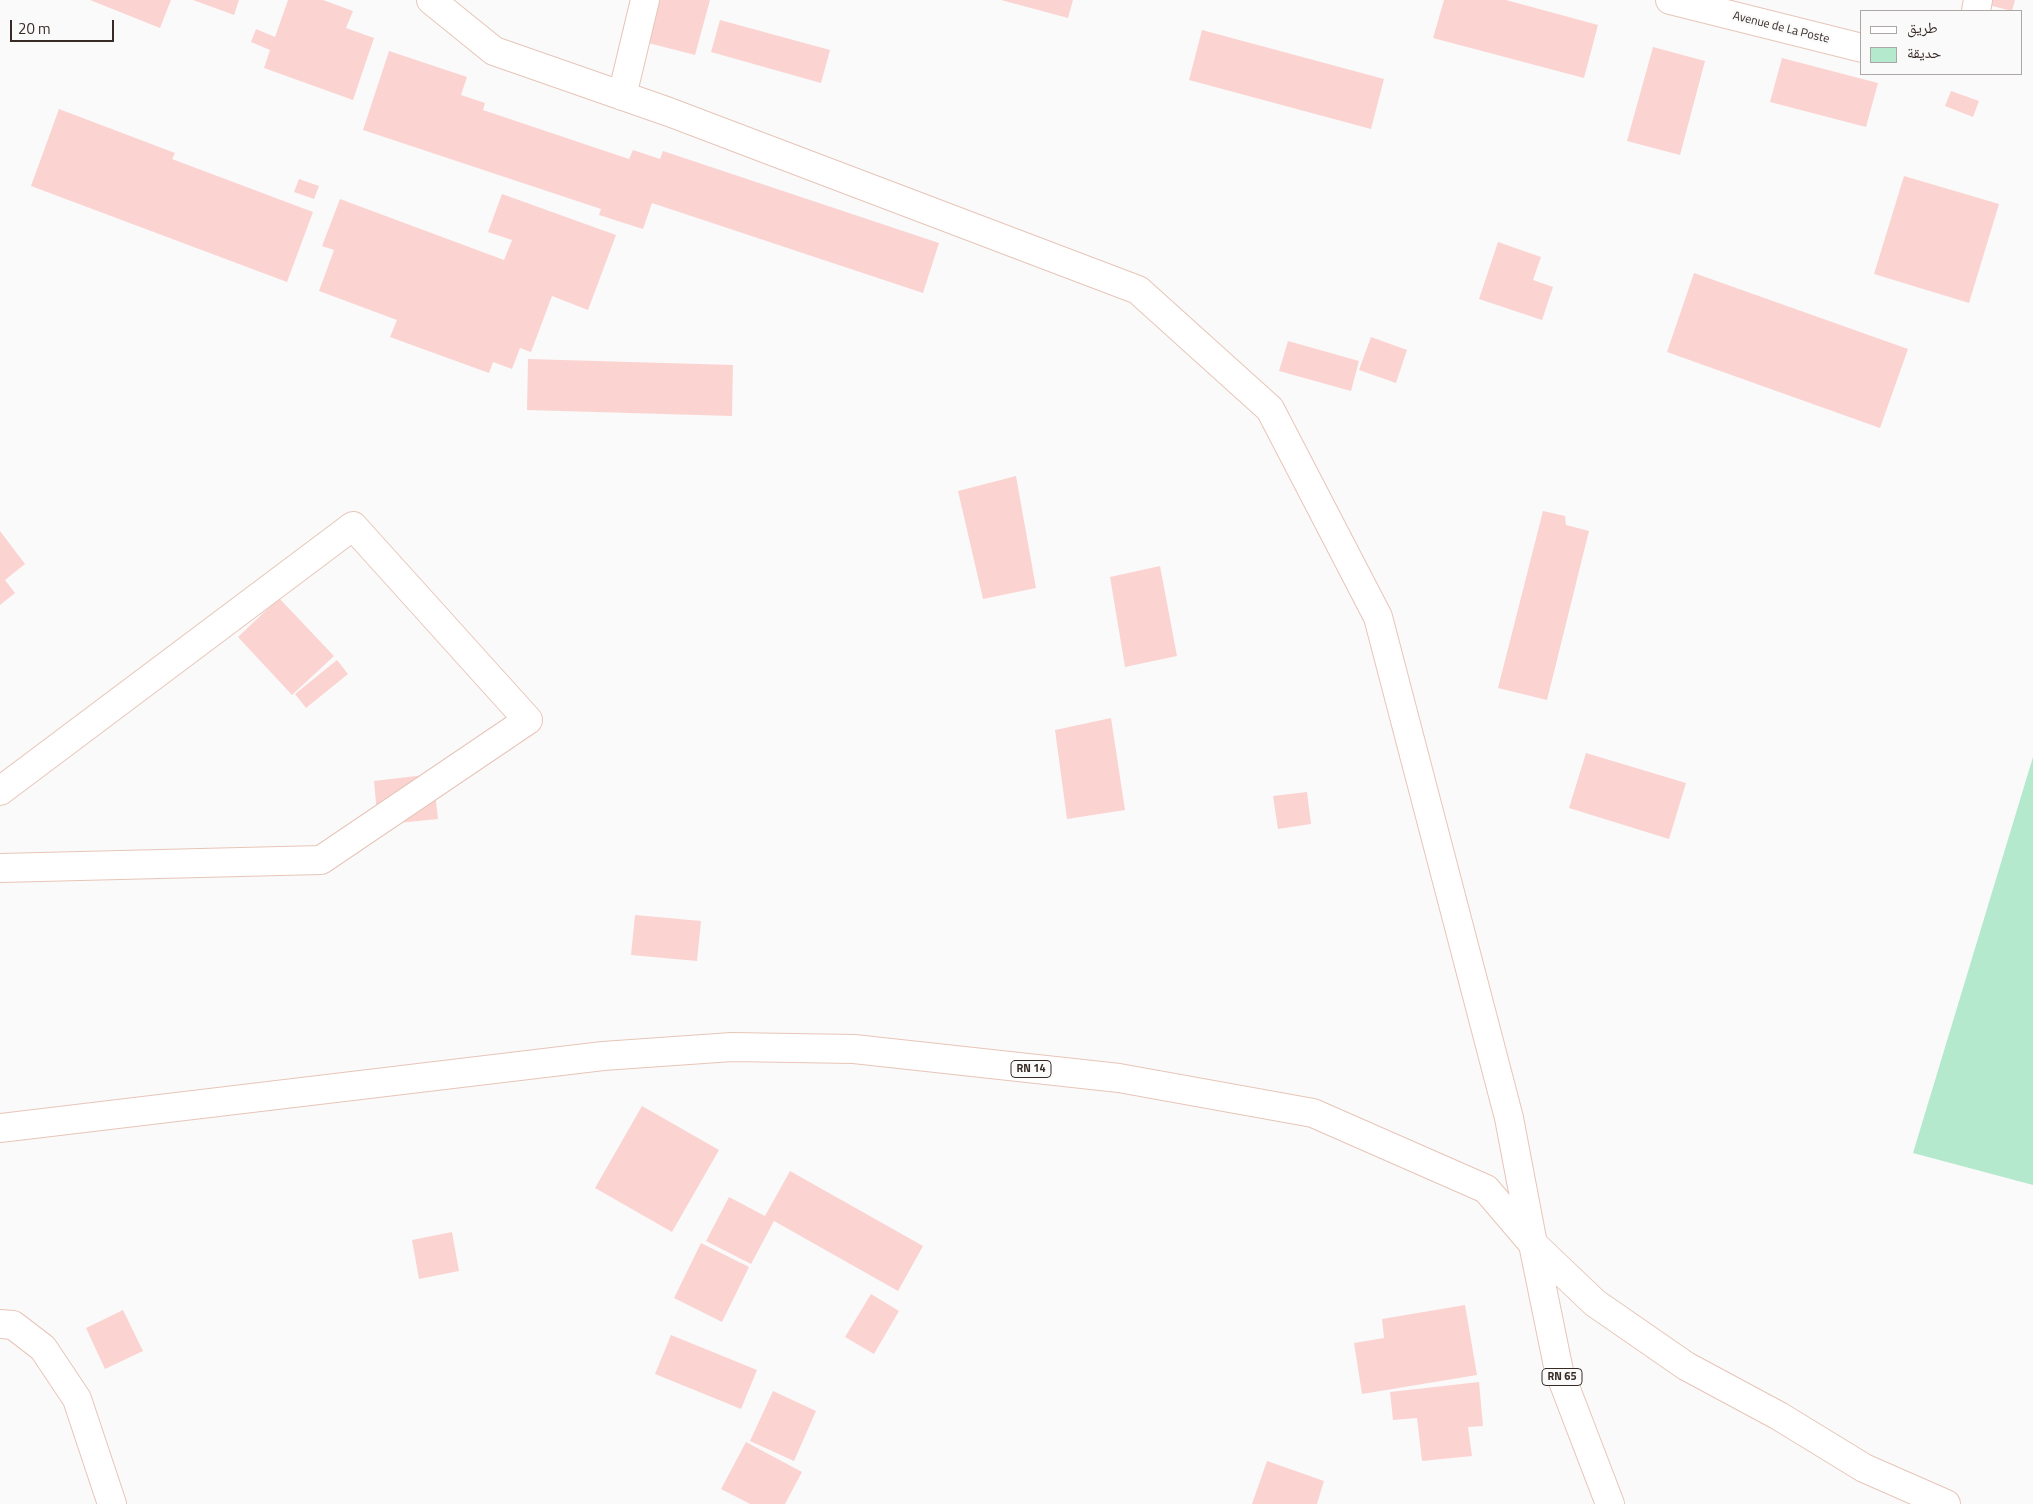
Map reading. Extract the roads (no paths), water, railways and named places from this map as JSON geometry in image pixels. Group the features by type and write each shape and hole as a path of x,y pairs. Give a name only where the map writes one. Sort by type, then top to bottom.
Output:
{"street":[{"path":"431,0 494,51 622,96 1138,290 1270,409 1378,617 1509,1118 1533,1244"},
{"path":"622,96 645,0"},
{"name":"Avenue de La Poste","path":"1670,0 1860,48"},
{"path":"0,791 353,526 528,720 321,860 0,868"},
{"name":"RN 14","path":"0,1128 603,1056 732,1047 854,1049 1119,1078 1313,1113 1486,1189 1533,1244 1595,1303 1686,1366 1778,1416 1864,1468 1946,1504"},
{"name":"RN 65","path":"1533,1244 1559,1371 1610,1504"},
{"path":"0,1324 13,1325 43,1348 77,1400 112,1504"}]}
